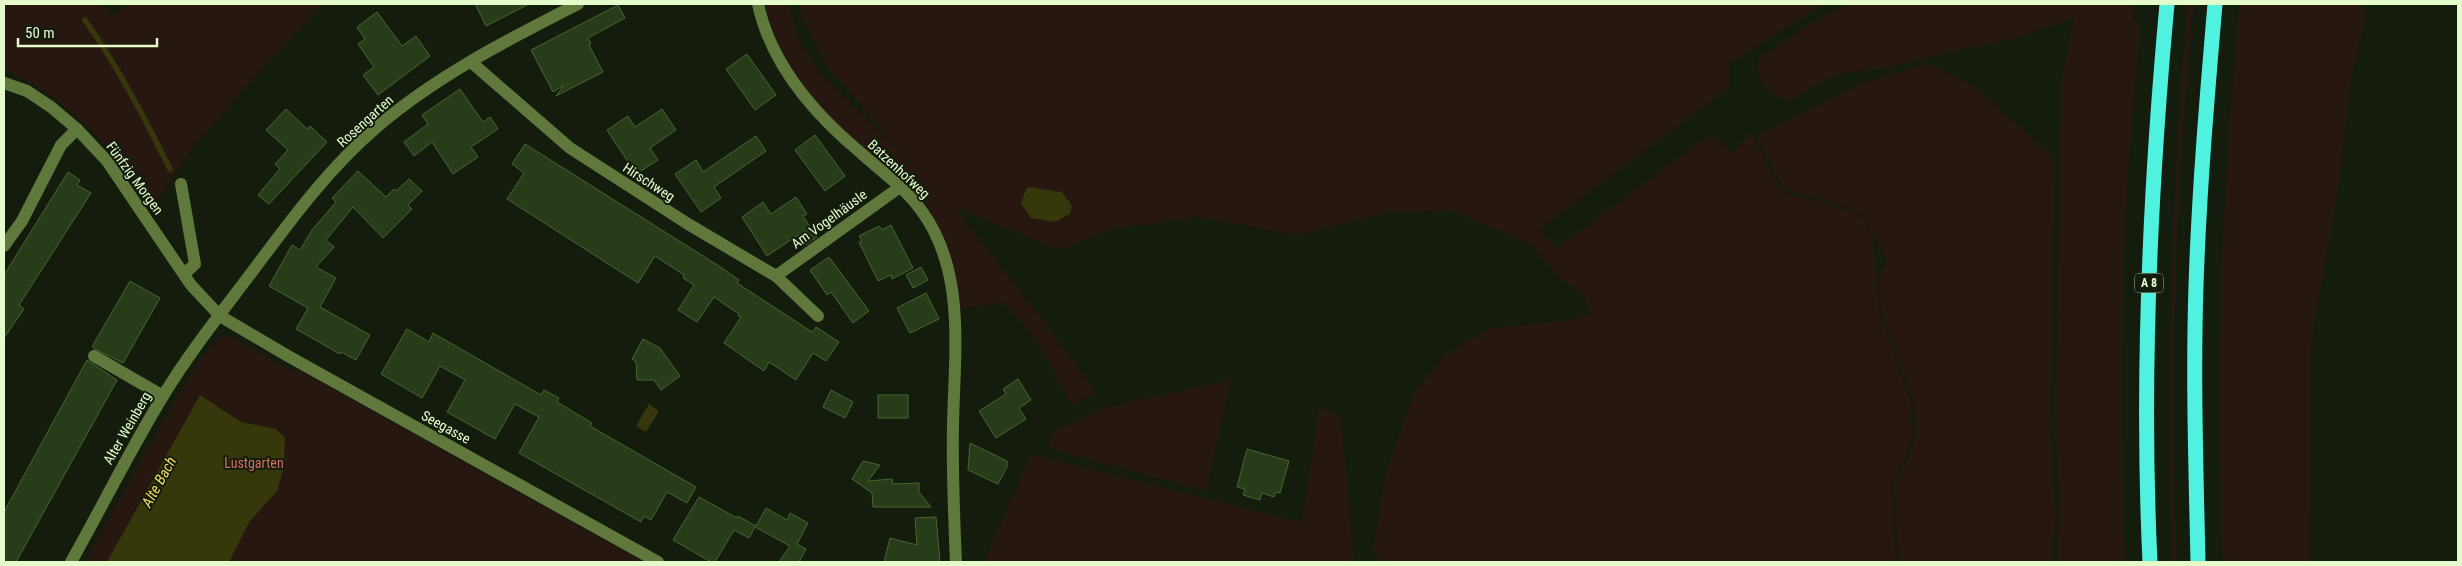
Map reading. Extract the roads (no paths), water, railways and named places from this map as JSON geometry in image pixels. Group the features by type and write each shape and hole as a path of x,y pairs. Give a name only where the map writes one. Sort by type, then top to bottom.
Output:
{"highway":[{"name":"A 8","path":"2150,562 2147,510 2148,313 2157,121 2167,4"},
{"path":"2198,562 2195,386 2196,286 2204,126 2215,4"}],"street":[{"name":"Rosengarten","path":"220,316 283,230 337,167 376,127 417,97 471,62 578,4"},
{"name":"Batzenhofweg","path":"758,4 760,15 784,70 815,112 900,187 922,210 936,236 951,284 956,316 952,489 956,562"},
{"name":"Hirschweg","path":"471,62 570,148 688,224 776,276 818,316"},
{"name":"Fünfzig Morgen","path":"4,83 27,92 51,106 77,128 107,160 184,274 220,316"},
{"path":"4,246 22,221 61,145 77,128"},
{"path":"181,184 195,264 184,274"},
{"name":"Am Vogelhäusle","path":"776,276 900,187"},
{"name":"Alter Weinberg","path":"70,562 163,396 202,336 220,316"},
{"name":"Seegasse","path":"220,316 297,361 658,562"},
{"path":"94,356 163,396"}],"water":[{"path":"1027,187 1062,192 1072,206 1070,214 1055,222 1031,218 1021,203"},
{"name":"Alte Bach","path":"200,395 241,422 276,429 285,438 284,467 277,491 250,521 229,562 107,562"},
{"path":"649,404 659,411 646,432 636,426"}],"waterway":[{"path":"85,20 109,56 170,169"}],"park label":[{"name":"Lustgarten","path":"254,463"}]}
